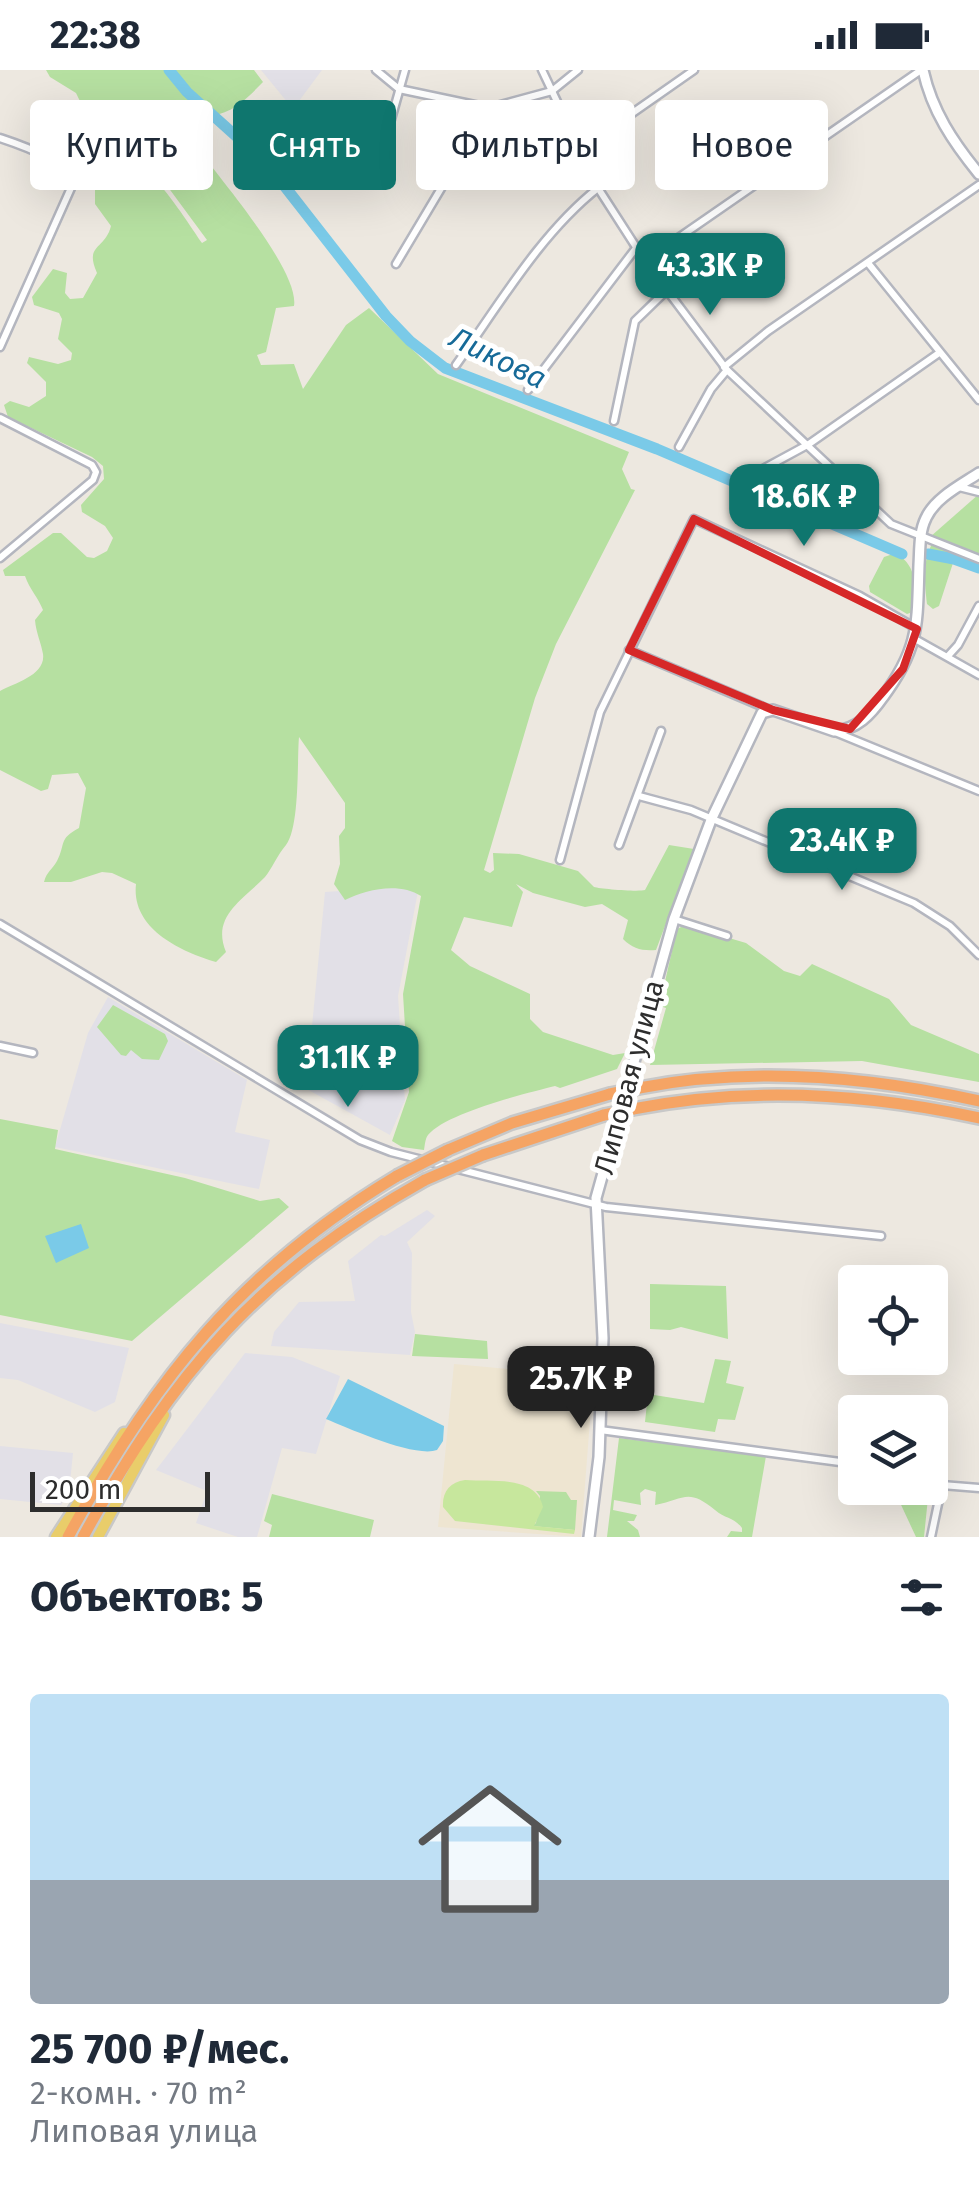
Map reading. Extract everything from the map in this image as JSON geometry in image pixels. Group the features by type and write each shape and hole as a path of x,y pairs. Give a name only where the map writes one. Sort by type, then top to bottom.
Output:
{"highway":[{"path":"68,1537 154,1398 199,1338 278,1259 357,1200 448,1150 525,1119 610,1094 722,1077 790,1075 896,1085 979,1101"},
{"path":"83,1537 135,1446 204,1352 301,1260 425,1180 483,1155 604,1115 724,1096 790,1094 892,1102 979,1118"}],"main road":[{"path":"98,1537 158,1424 204,1352"},
{"path":"56,1537 106,1458 154,1398"}],"street":[{"path":"376,70 399,89 451,100"},
{"path":"396,100 405,70"},
{"path":"542,70 557,100"},
{"path":"517,100 552,90 578,70"},
{"path":"635,111 694,70"},
{"path":"645,261 922,70 936,113 979,174"},
{"path":"0,138 43,156 62,169 71,182 69,196 0,347"},
{"path":"970,162 979,154"},
{"path":"679,447 726,368 768,331 979,185"},
{"path":"396,264 440,190"},
{"path":"456,364 548,239 596,190"},
{"path":"599,190 645,261 726,368 804,446 890,524 979,559"},
{"path":"528,390 636,248"},
{"path":"868,263 979,400"},
{"path":"614,421 635,321 667,290"},
{"path":"750,476 804,446 939,352"},
{"path":"0,418 92,464 96,472 93,480 0,558"},
{"path":"834,731 850,729 878,704 903,669 916,635 920,538 927,515 979,473"},
{"path":"959,487 979,492"},
{"path":"560,860 600,712 696,518 860,596 979,675"},
{"path":"948,656 979,606"},
{"path":"629,650 769,710 834,731 979,791"},
{"name":"Липовая улица","path":"589,1537 600,1430 603,1295 596,1205 611,1136 674,919 756,722 769,710"},
{"path":"620,845 660,731"},
{"path":"639,796 691,810 914,903 950,926 979,954"},
{"path":"674,919 727,936"},
{"path":"0,924 374,1146 596,1205 881,1236"},
{"path":"0,1046 33,1052"},
{"path":"600,1430 838,1462"},
{"path":"931,1537 942,1485 979,1488"}],"highlighted area":[{"path":"694,519 917,629 903,669 850,729 773,710 629,650"}],"shaded area":[{"path":"261,70 322,70 300,100 286,100"},
{"path":"419,886 398,996 405,1100 390,1135 303,1087 325,892"},
{"path":"108,997 247,1080 235,1132 270,1140 259,1189 55,1147 88,1033"},
{"path":"427,1210 435,1216 407,1242 412,1253 411,1312 415,1332 410,1355 271,1346 274,1332 299,1302 355,1301 348,1261 381,1235"},
{"path":"0,1323 129,1348 115,1402 95,1412 18,1380 0,1378"},
{"path":"245,1353 292,1357 340,1376 316,1454 282,1448 257,1537 238,1537 196,1523 207,1491 156,1470"},
{"path":"454,1364 508,1369 513,1376 573,1382 572,1392 592,1394 581,1537 438,1527"},
{"path":"0,1446 73,1453 69,1492 61,1505 0,1499"}],"green space":[{"path":"46,70 254,70 263,82 245,100 233,100 230,110 213,115 213,100 79,100 76,93 50,77"},
{"path":"213,168 270,246 292,290 294,306 276,308 266,352 257,355 261,365 294,364 303,389 346,325 369,308 438,374 629,452 622,469 635,490 556,644 535,698 484,870 494,870 493,853 519,854 578,871 594,887 641,891 669,845 694,849 656,950 638,949 623,939 628,920 602,904 585,907 533,893 516,884 523,892 512,927 464,917 451,950 470,966 530,994 530,1019 543,1032 613,1055 625,1053 617,1069 560,1088 507,1099 452,1119 427,1137 424,1150 402,1147 392,1141 409,1092 403,994 421,896 403,889 383,889 345,900 334,884 340,864 339,836 345,828 345,803 299,737 296,809 290,836 265,877 226,919 222,939 226,952 216,962 173,944 149,925 136,900 136,884 102,872 71,882 44,882 65,839 79,828 86,788 78,773 52,775 48,789 41,791 0,770 0,691 35,673 43,661 35,620 43,610 41,605 25,576 5,576 3,570 53,533 61,533 87,557 94,558 107,551 113,538 105,526 82,512 81,505 104,479 103,466 8,417 4,405 10,401 29,407 46,396 46,382 27,363 29,357 58,364 71,360 72,353 58,339 62,319 59,313 34,305 32,297 53,269 67,273 65,293 70,299 83,298 97,273 94,252 111,226 95,204 95,190 164,190 202,243 207,240 170,190 213,190"},
{"path":"979,494 979,555 930,537"},
{"path":"932,544 979,564 979,571 953,563 939,606 933,609 927,604 925,581"},
{"path":"896,553 909,565 914,578 913,612 907,614 870,592 869,586 884,557"},
{"path":"685,925 746,943 784,971 800,976 812,964 889,999 911,1025 979,1054 979,1082 862,1061 650,1065 666,1008 660,1006 677,929"},
{"path":"113,1005 165,1034 168,1041 159,1060 142,1059 131,1050 126,1056 121,1055 97,1027"},
{"path":"0,1119 58,1130 55,1149 185,1178 260,1201 279,1198 289,1207 132,1341 0,1315"},
{"path":"650,1284 726,1286 728,1339 681,1327 650,1329"},
{"path":"415,1334 487,1341 488,1359 412,1356"},
{"path":"715,1359 731,1361 726,1383 744,1387 735,1420 718,1419 715,1432 645,1422 648,1394 704,1403"},
{"path":"619,1438 766,1456 752,1537 727,1537 731,1531 742,1532 742,1528 698,1499 685,1497 655,1505 656,1492 645,1489 640,1493 641,1505 614,1500 613,1510 637,1515 634,1521 627,1521 640,1537 607,1537"},
{"path":"465,1480 522,1485 539,1497 543,1507 534,1526 575,1530 574,1534 455,1521 443,1507 444,1497 451,1485"},
{"path":"536,1491 566,1492 571,1500 577,1500 575,1530 532,1526 536,1523 540,1496"},
{"path":"272,1494 374,1520 370,1537 269,1537 272,1525 264,1521"},
{"path":"901,1505 927,1505 924,1537 916,1537"}],"water":[{"path":"81,1224 89,1248 56,1263 45,1236"},
{"path":"348,1379 444,1426 443,1441 437,1450 399,1446 326,1419"}],"waterway":[{"name":"Ликова","path":"169,70 187,92 268,165 386,316 445,368 657,449 902,554"},
{"name":"Ликова","path":"928,554 979,568"}]}
